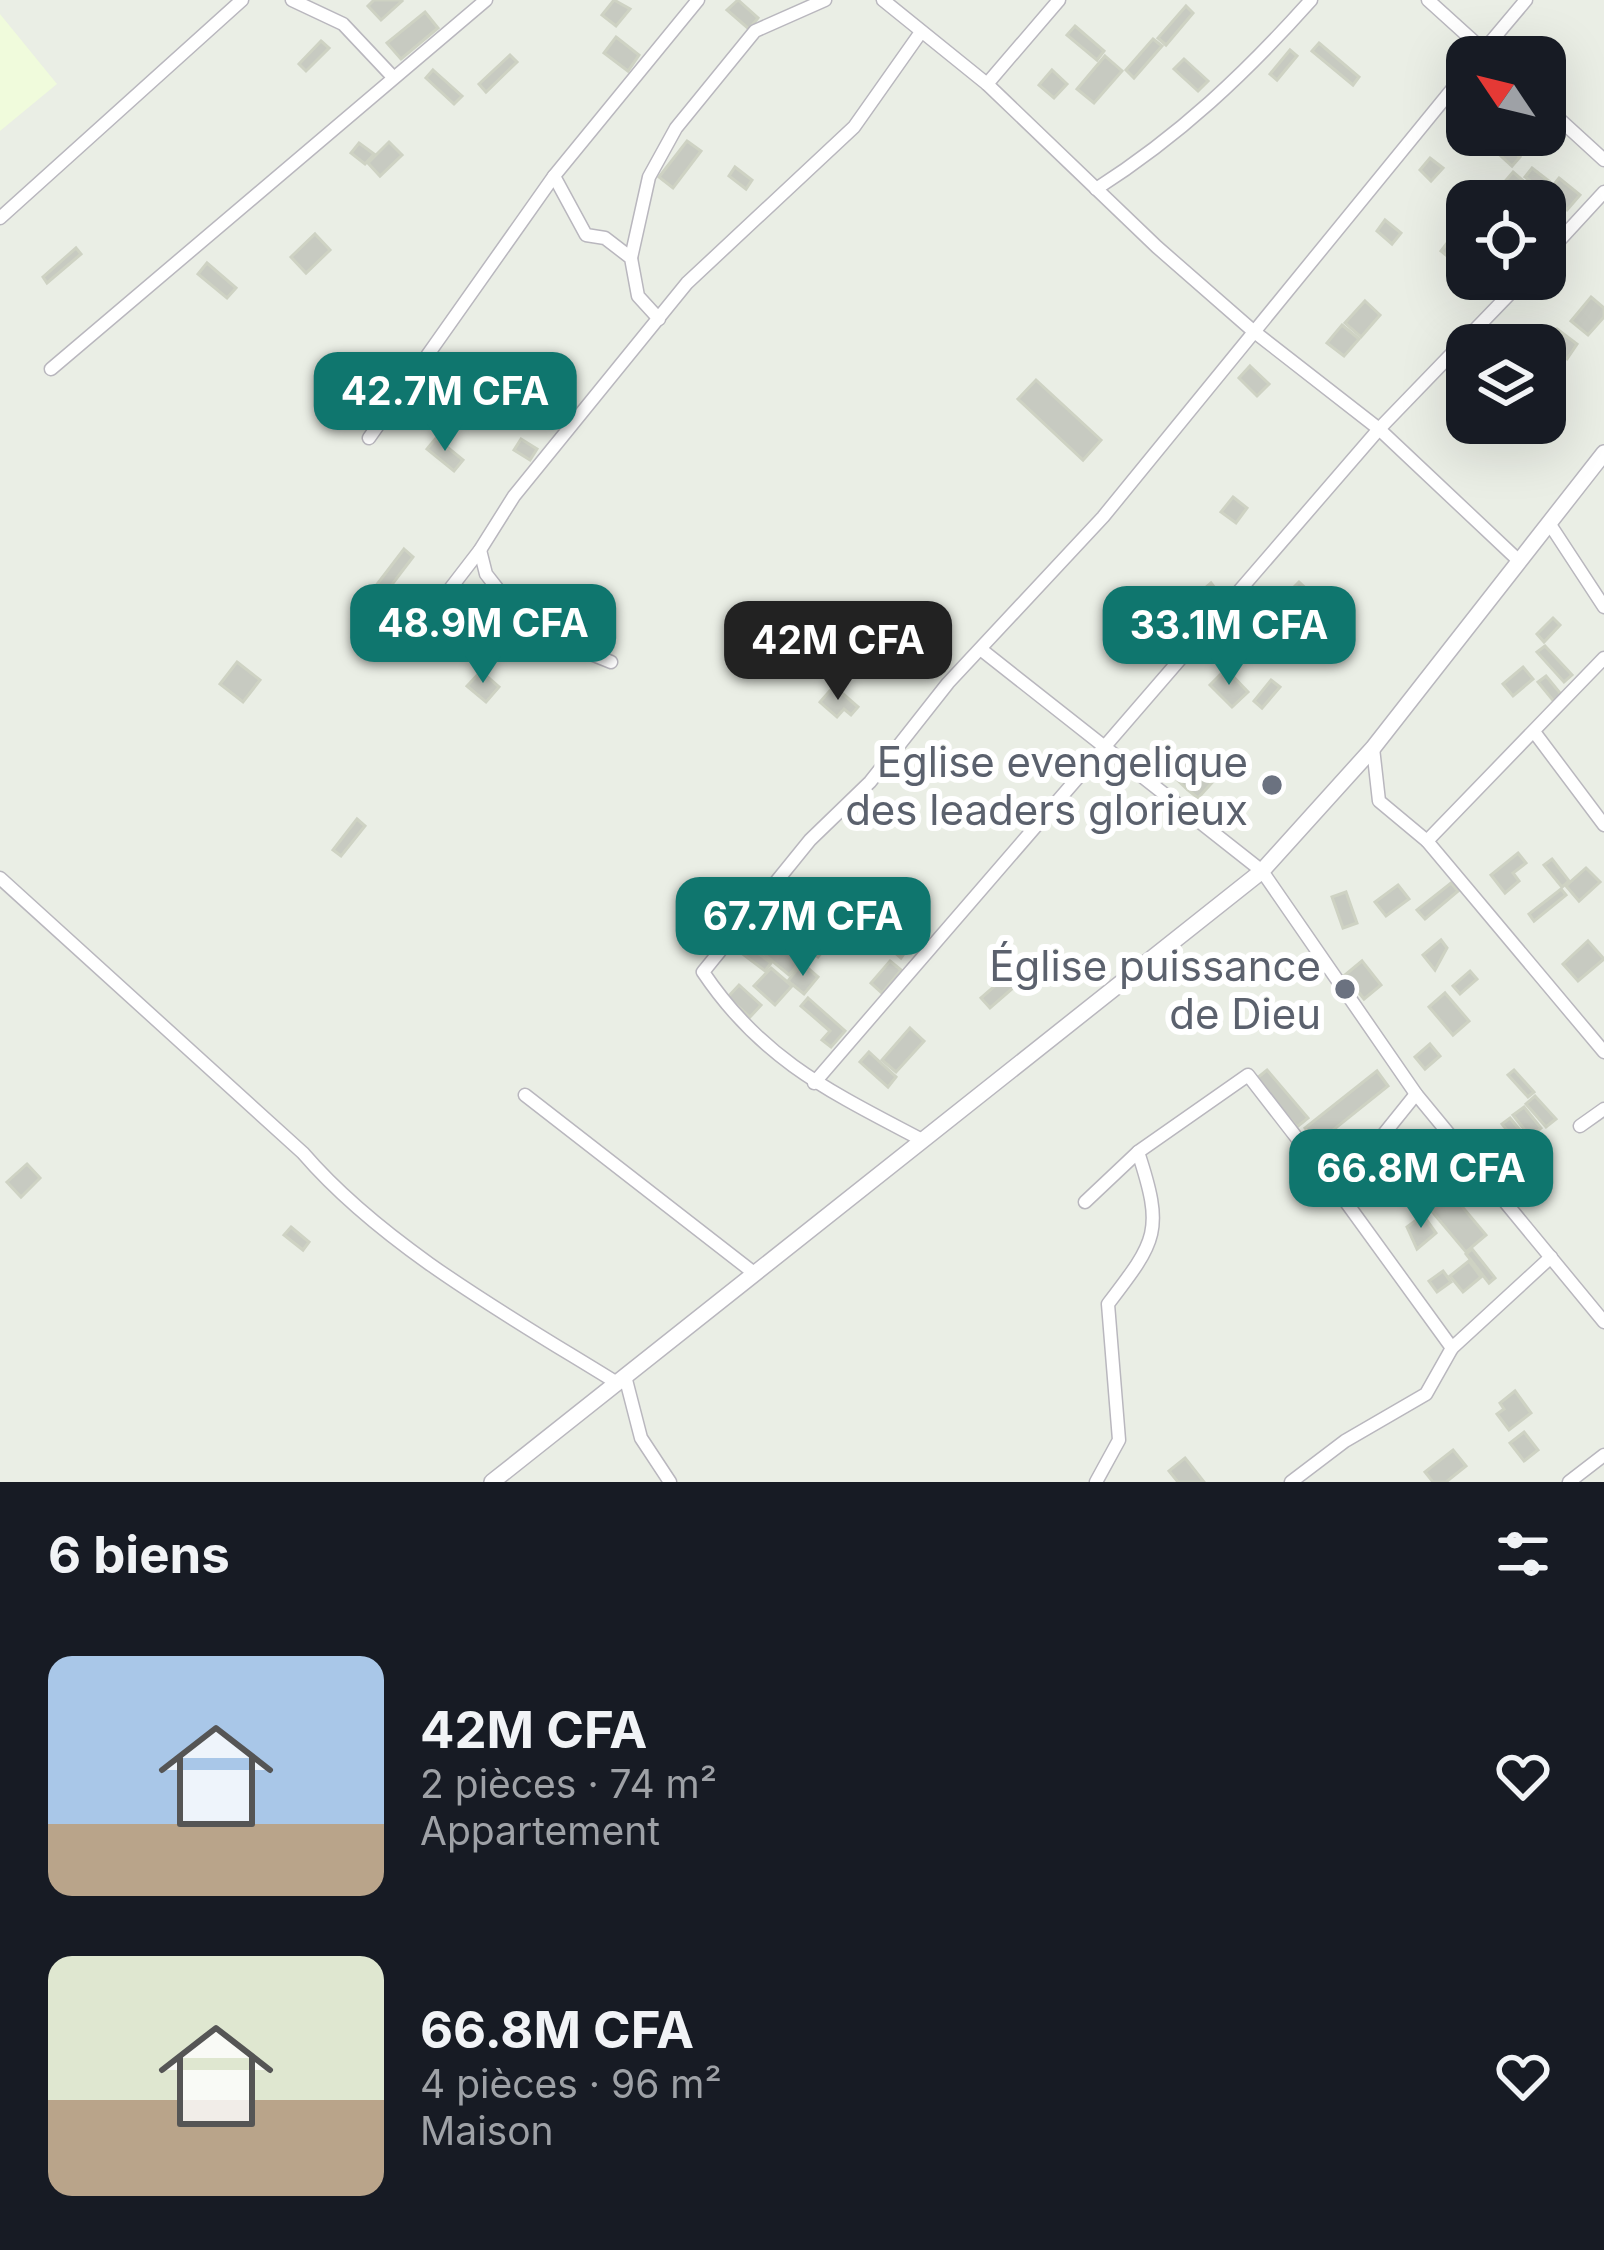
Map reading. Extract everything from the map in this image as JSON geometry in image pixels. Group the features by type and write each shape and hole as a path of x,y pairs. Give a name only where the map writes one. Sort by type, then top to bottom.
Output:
{"street":[{"path":"0,218 242,0"},
{"path":"292,0 343,24 392,76"},
{"path":"52,369 485,0"},
{"path":"369,438 554,176 698,0"},
{"path":"659,319 638,296 631,259 649,177 676,128 755,31 825,0"},
{"path":"883,0 987,84 1252,330 1379,429 1517,559"},
{"path":"987,84 1059,0"},
{"path":"1096,189 1150,154 1239,81 1310,0"},
{"path":"1428,0 1465,36"},
{"path":"1499,36 1526,0"},
{"path":"403,650 480,550 514,496 687,284 854,127 921,32"},
{"path":"922,1140 814,1083 736,1022 703,972 810,840 870,782 948,683 983,651 1103,517 1446,96"},
{"path":"1566,125 1604,160"},
{"path":"554,176 586,235 604,238 631,259"},
{"path":"1566,233 1604,192"},
{"path":"814,1083 1379,429 1504,300"},
{"path":"492,1482 1262,871 1373,748 1604,453"},
{"path":"1549,523 1604,607"},
{"path":"480,550 487,574 529,628 611,662"},
{"path":"983,651 1262,871 1416,1094 1604,1322"},
{"path":"1427,842 1604,658"},
{"path":"1534,733 1604,825"},
{"path":"1373,748 1379,801 1427,842 1604,1052"},
{"path":"0,878 303,1154 330,1185 484,1300 621,1380 641,1438 670,1482"},
{"path":"1084,1202 1138,1152 1248,1075 1453,1348"},
{"path":"1338,1191 1416,1094"},
{"path":"524,1095 754,1274"},
{"path":"1580,1126 1604,1109"},
{"path":"1096,1482 1119,1440 1108,1304 1152,1246 1151,1192 1138,1152"},
{"path":"1291,1482 1345,1441 1426,1394 1453,1348 1551,1257"},
{"path":"1569,1482 1604,1455"}],"shaded area":[{"path":"0,14 57,84 0,131"}],"building":[{"path":"374,0 402,1 381,20 368,6"},
{"path":"614,0 630,9 616,26 602,15"},
{"path":"738,0 758,18 749,29 727,10"},
{"path":"1186,6 1193,13 1166,45 1158,38"},
{"path":"425,12 438,28 401,59 387,43"},
{"path":"1075,26 1104,51 1097,60 1067,35"},
{"path":"616,37 639,55 628,71 604,53"},
{"path":"1153,39 1162,46 1134,78 1126,70"},
{"path":"321,41 329,48 306,71 299,64"},
{"path":"1319,43 1359,77 1353,85 1312,51"},
{"path":"1290,50 1297,56 1277,80 1270,74"},
{"path":"510,55 517,62 486,92 479,84"},
{"path":"1105,56 1122,71 1094,103 1077,89"},
{"path":"1184,59 1208,81 1198,91 1174,69"},
{"path":"433,70 462,96 454,104 426,78"},
{"path":"1052,70 1067,84 1054,98 1039,85"},
{"path":"687,141 701,151 673,188 659,177"},
{"path":"389,142 402,155 380,176 368,163"},
{"path":"359,143 374,154 365,164 351,153"},
{"path":"1501,156 1520,157 1512,166"},
{"path":"1430,158 1443,168 1431,181 1420,170"},
{"path":"735,167 752,180 746,189 729,176"},
{"path":"1532,168 1548,180 1529,180 1525,177"},
{"path":"1566,184 1580,195 1566,209"},
{"path":"1385,220 1401,233 1392,244 1377,231"},
{"path":"315,234 330,250 306,273 291,257"},
{"path":"76,248 81,254 47,283 43,277"},
{"path":"207,263 236,288 227,298 198,274"},
{"path":"1591,297 1604,308 1604,317 1588,335 1571,321"},
{"path":"1365,301 1380,315 1361,337 1345,323"},
{"path":"1342,325 1359,339 1344,356 1327,343"},
{"path":"1566,336 1577,344 1566,358"},
{"path":"550,363 562,371 541,401 529,393"},
{"path":"1250,366 1269,384 1257,396 1239,378"},
{"path":"1036,380 1101,440 1083,460 1018,399"},
{"path":"510,397 519,408 504,422 494,411"},
{"path":"436,438 463,460 454,471 427,449"},
{"path":"521,439 537,449 530,460 514,450"},
{"path":"1233,497 1247,508 1236,523 1221,512"},
{"path":"404,549 413,557 374,608 365,600"},
{"path":"1299,582 1328,609 1322,615 1293,588"},
{"path":"1211,583 1218,592 1196,610 1189,602"},
{"path":"1553,618 1560,625 1544,642 1537,634"},
{"path":"1545,646 1572,675 1564,682 1537,652"},
{"path":"237,662 260,680 243,702 220,684"},
{"path":"1523,667 1533,679 1513,696 1503,684"},
{"path":"1226,669 1248,692 1232,707 1210,685"},
{"path":"481,671 499,687 486,702 467,686"},
{"path":"1546,676 1564,698 1556,704 1538,682"},
{"path":"1271,680 1280,687 1262,708 1254,701"},
{"path":"834,686 858,707 851,715 844,709 837,717 820,702"},
{"path":"1194,751 1208,764 1186,788 1172,775"},
{"path":"1219,757 1228,765 1198,798 1188,790"},
{"path":"357,819 365,826 341,856 333,850"},
{"path":"1518,853 1526,863 1513,873 1519,881 1505,893 1491,875"},
{"path":"1552,859 1569,881 1562,887 1544,865"},
{"path":"1586,868 1600,882 1579,901 1566,886"},
{"path":"1451,883 1458,891 1425,919 1417,910"},
{"path":"1398,885 1409,899 1386,916 1375,902"},
{"path":"1561,889 1566,895 1534,921 1529,914"},
{"path":"1346,892 1357,923 1343,928 1332,897"},
{"path":"856,917 871,930 849,953 835,939"},
{"path":"799,928 824,950 818,957 792,936"},
{"path":"883,931 906,951 901,958 877,937"},
{"path":"771,936 801,961 789,975 759,950"},
{"path":"1441,940 1447,948 1435,970 1423,955"},
{"path":"1588,941 1604,959 1578,981 1563,964"},
{"path":"746,944 771,963 765,971 740,952"},
{"path":"890,961 901,970 882,993 871,983"},
{"path":"1362,961 1381,985 1364,999 1345,975"},
{"path":"802,963 818,977 804,994 788,981"},
{"path":"771,968 792,986 775,1005 754,986"},
{"path":"1470,971 1477,979 1460,994 1453,986"},
{"path":"1005,977 1014,987 990,1008 981,998"},
{"path":"739,985 761,1005 750,1017 728,997"},
{"path":"1445,993 1469,1021 1453,1035 1429,1007"},
{"path":"808,998 845,1031 831,1047 822,1040 830,1031 801,1006"},
{"path":"910,1028 924,1041 896,1072 882,1060"},
{"path":"1430,1044 1440,1056 1425,1069 1415,1057"},
{"path":"869,1052 896,1077 888,1087 860,1062"},
{"path":"1267,1070 1308,1118 1297,1127 1256,1079"},
{"path":"1514,1070 1534,1092 1528,1097 1508,1075"},
{"path":"1377,1071 1388,1086 1317,1143 1305,1128"},
{"path":"1535,1096 1556,1119 1546,1127 1526,1104"},
{"path":"1524,1107 1541,1128 1530,1137 1513,1115"},
{"path":"1510,1118 1529,1141 1521,1148 1502,1124"},
{"path":"1407,1147 1419,1162 1402,1175 1391,1160"},
{"path":"27,1164 40,1178 21,1197 7,1182"},
{"path":"1432,1169 1448,1190 1426,1206 1410,1185"},
{"path":"1449,1191 1486,1235 1466,1252 1429,1208"},
{"path":"1423,1215 1436,1233 1417,1249 1407,1227"},
{"path":"291,1227 309,1242 303,1250 284,1235"},
{"path":"1472,1249 1495,1278 1489,1283 1466,1254"},
{"path":"1469,1261 1481,1277 1463,1292 1450,1276"},
{"path":"1443,1271 1451,1282 1437,1292 1429,1281"},
{"path":"1515,1391 1531,1413 1509,1430 1497,1414 1504,1409 1500,1403"},
{"path":"1524,1432 1538,1450 1524,1461 1510,1443"},
{"path":"1453,1450 1466,1466 1446,1482 1433,1482 1425,1472"},
{"path":"1185,1458 1204,1482 1178,1482 1169,1471"}],"place":[{"name":"Eglise evengelique des leaders glorieux","path":"1272,785"},
{"name":"Église puissance de Dieu","path":"1345,989"}]}
